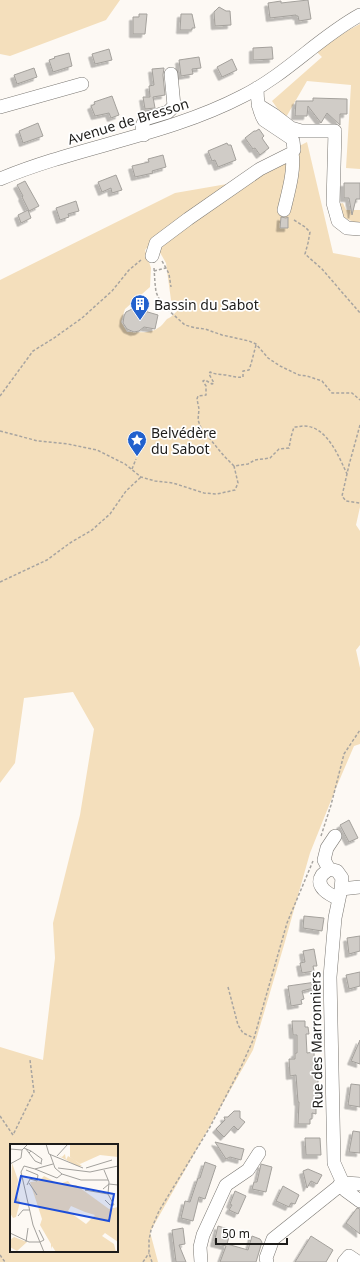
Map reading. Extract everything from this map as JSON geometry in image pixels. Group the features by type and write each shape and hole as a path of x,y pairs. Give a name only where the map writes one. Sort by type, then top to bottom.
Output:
{"street":[{"name":"Avenue de Bresson","path":"0,179 24,169 184,123 244,96 272,80 346,23 360,15"},
{"path":"144,135 142,126 144,119 168,112 174,106 170,74"},
{"path":"0,108 82,84"},
{"path":"257,88 258,105 264,120 292,138 294,145 294,150 292,153 293,160 284,210"},
{"path":"258,105 291,128 301,131 334,131 333,204 338,221 347,228 360,229"},
{"path":"152,256 156,243 188,218 260,169 292,153"},
{"path":"335,836 327,848 322,862 322,875 320,881 321,888 330,895 340,894 360,887"},
{"name":"Rue des Marronniers","path":"322,862 337,871 342,878 331,960 330,999 334,1164 343,1182 345,1190 360,1202"},
{"path":"201,1262 200,1247 226,1185 248,1170 259,1152"},
{"path":"266,1262 273,1239 343,1182 360,1184"},
{"path":"344,1262 349,1256 358,1262"}],"path":[{"path":"294,220 305,226 310,232 305,254 322,269 360,313"},
{"path":"0,396 33,351 82,318 112,291 129,270 145,258 152,256 154,283 160,301 166,309 186,325 212,330 222,335 256,344 268,358 280,366 298,375 307,376 322,381 332,393 352,393 360,400"},
{"path":"154,271 166,268 172,287"},
{"path":"0,431 38,440 97,450 132,468 141,477 173,483 204,493 218,494 235,490 238,483 234,466 201,428 198,420 199,409 197,399 198,396 206,395 205,380 212,384 214,383 209,374 210,372 218,375 225,374 233,377 243,377 243,371 248,370 251,364 256,344"},
{"path":"360,425 342,496 346,502 360,502"},
{"path":"234,466 248,464 255,460 270,458 279,449 289,448 294,427 305,426 315,429 327,438 348,474"},
{"path":"132,468 136,459"},
{"path":"0,582 47,560 70,543 92,530 110,514 126,491 141,477"},
{"path":"319,842 331,805 344,754 360,730"},
{"path":"152,1262 149,1253 149,1240 151,1230 159,1211 210,1127 242,1067 254,1038 287,923 305,881 322,862"},
{"path":"228,987 238,1025 243,1033 254,1038"},
{"path":"0,1116 14,1135 34,1092 30,1060"},
{"path":"143,1262 149,1253"},
{"path":"0,1255 6,1262"}],"shaded area":[{"path":"0,0 120,0 106,20 10,56 0,54"},
{"path":"360,24 360,169 346,168 351,85 307,81 285,119 272,101 322,57 316,51"},
{"path":"307,142 333,253 360,258 360,507 356,525 360,531 360,645 356,650 360,668 360,744 354,746 310,853 253,1050 150,1232 158,1262 0,1262 0,1047 43,1060 55,958 53,923 80,815 94,729 73,692 24,698 15,763 0,783 0,280 175,193 227,184","holes":["164,232 158,249 166,263 171,300 179,309 155,330 127,332 121,322 125,309 150,287 151,268 145,250"]},
{"path":"343,203 346,210 360,210 360,222 354,222 342,217 339,204"}],"building":[{"path":"308,0 311,19 299,21 298,16 296,15 270,18 268,3"},
{"path":"219,7 226,11 230,11 231,25 215,26 214,12"},
{"path":"139,14 147,14 145,34 133,34 133,17 139,17"},
{"path":"181,14 192,14 195,28 192,28 192,30 180,30"},
{"path":"272,47 273,59 253,60 253,48"},
{"path":"109,49 112,60 95,64 92,54"},
{"path":"69,53 72,66 53,72 49,60"},
{"path":"199,57 201,68 192,69 193,74 181,76 179,60"},
{"path":"232,59 237,70 222,77 217,67"},
{"path":"34,68 37,77 17,84 14,75"},
{"path":"164,68 163,75 165,95 153,97 155,108 145,109 143,97 150,97 149,86 154,85 152,69"},
{"path":"112,96 119,115 111,118 109,113 95,116 91,106 95,104 94,102"},
{"path":"313,98 347,99 347,114 340,114 340,125 327,113 321,123 308,106 307,116 295,116 296,101 313,101"},
{"path":"38,123 43,136 23,143 19,131"},
{"path":"259,129 264,136 262,138 269,148 260,155 255,148 253,149 245,138"},
{"path":"227,143 228,145 231,145 236,160 218,167 215,160 212,161 208,151"},
{"path":"163,155 166,167 152,171 153,173 135,177 132,166 149,162 148,159"},
{"path":"116,175 122,190 112,193 111,188 102,192 98,182"},
{"path":"25,181 39,206 29,211 17,185"},
{"path":"344,183 360,183 360,199 356,199 352,215 349,198 344,198"},
{"path":"76,201 79,211 68,214 69,217 60,220 56,208"},
{"path":"28,210 31,218 21,223 18,215"},
{"path":"281,217 288,217 288,228 280,228"},
{"name":"Bassin du Sabot","path":"134,308 158,315 155,329 144,327 139,331 134,332 127,329 123,323 124,316 126,312"},
{"path":"349,820 358,838 349,842 340,825"},
{"path":"304,916 324,918 322,931 303,928"},
{"path":"360,936 360,951 349,954 347,938"},
{"path":"314,949 317,966 313,966 314,971 302,973 300,963 305,962 303,951"},
{"path":"360,972 360,986 349,989 346,975"},
{"path":"316,982 317,987 302,991 304,999 301,1000 302,1004 291,1006 288,986"},
{"path":"292,1021 305,1021 305,1027 308,1027 309,1034 306,1034 307,1053 314,1052 315,1076 318,1076 318,1096 316,1096 316,1114 312,1113 310,1124 298,1124 299,1102 296,1075 290,1076 289,1059 295,1059 295,1053 297,1053 297,1035 293,1035"},
{"path":"360,1040 360,1064 351,1061"},
{"path":"351,1084 360,1085 360,1107 348,1105"},
{"path":"234,1111 240,1111 240,1118 245,1122 238,1130 234,1126 224,1137 216,1129 225,1120 224,1117 228,1117"},
{"path":"353,1131 360,1132 360,1153 349,1152"},
{"path":"305,1138 320,1138 321,1155 306,1155"},
{"path":"215,1142 244,1149 241,1160 230,1157 226,1159"},
{"path":"205,1162 216,1166 205,1199 199,1197 193,1221 181,1218 185,1201 190,1202"},
{"path":"261,1164 272,1167 266,1192 252,1189 254,1182 257,1182"},
{"path":"308,1169 322,1175 317,1184 311,1181 307,1188 303,1171"},
{"path":"283,1186 299,1195 295,1204 291,1203 289,1207 276,1201"},
{"path":"235,1191 246,1196 238,1214 229,1210 232,1205 230,1204"},
{"path":"357,1208 360,1209 360,1234 346,1223"},
{"path":"218,1226 228,1229 227,1232 230,1233 227,1244 248,1250 252,1236 260,1239 262,1242 256,1262 220,1262 226,1246 214,1243"},
{"path":"183,1228 185,1244 179,1245 186,1262 176,1262 172,1230"},
{"path":"311,1236 333,1250 326,1262 295,1262"}],"place":[{"name":"Bassin du Sabot","path":"140,321"},
{"name":"Belvédère du Sabot","path":"137,457"}]}
